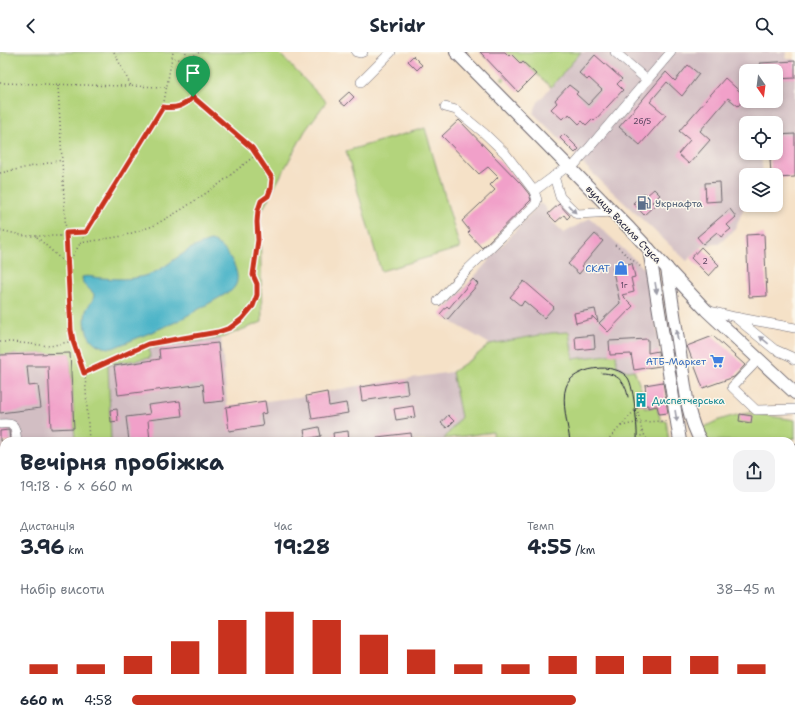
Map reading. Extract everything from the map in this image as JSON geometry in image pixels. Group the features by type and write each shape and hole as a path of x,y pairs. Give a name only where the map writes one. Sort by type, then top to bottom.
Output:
{"main road":[{"name":"вулиця Василя Стуса","path":"456,52 650,249 706,310 795,393"},
{"path":"650,249 679,437"},
{"path":"667,268 688,406 694,428 699,437"}],"lane":[{"path":"356,52 363,52"},
{"path":"361,82 391,52"},
{"path":"615,52 647,80"},
{"path":"534,191 569,167 670,52"},
{"path":"438,301 469,268 535,205 538,200 534,191 505,153 456,110 445,107"},
{"path":"554,176 560,197 578,214 614,212"},
{"path":"706,310 795,328"},
{"path":"735,317 774,349 792,357 795,360"},
{"path":"759,359 732,387 756,410 795,409"},
{"path":"0,424 13,424 16,437"}],"path":[{"path":"114,52 131,86"},
{"path":"67,265 163,107 172,52"},
{"path":"184,61 186,52"},
{"path":"184,61 200,52"},
{"path":"163,107 180,107 187,103 193,97 197,86 196,74 192,66 184,61 172,58"},
{"path":"0,83 167,87"},
{"path":"58,85 67,265 73,341 84,373 89,437"},
{"path":"84,373 148,344 218,332 230,328 242,319 253,306 257,295 257,284 253,275 258,240 258,210 261,201 268,196 272,178 252,148 193,97"},
{"path":"80,243 123,236 152,226 181,210 218,185 249,161 255,152"},
{"path":"0,173 62,160"},
{"path":"0,230 37,237 66,236"},
{"path":"66,233 86,232"},
{"path":"37,237 67,265"},
{"path":"615,245 654,278"},
{"path":"0,342 50,346 73,341"},
{"path":"610,437 638,408 642,431 646,437"},
{"path":"621,426 640,422 667,421 669,419"},
{"path":"641,437 642,431"}],"shaded area":[{"path":"581,52 787,52 786,59 795,59 795,150 783,151 783,116 739,116 739,160 762,160 762,168 739,168 739,212 742,212 735,229 720,243 701,247 687,261 583,164 584,163 533,113 538,102"},
{"path":"540,203 546,208 548,217 564,233 590,218 649,273 662,366 627,371 617,366 616,355 573,359 568,332 551,333 490,344 440,315"},
{"path":"221,338 227,406 306,396 351,387 452,372 461,417 446,437 111,437 108,364 150,358 149,348"},
{"path":"70,353 75,437 0,437 0,355"}],"green space":[{"path":"0,52 278,52 326,102 305,131 260,214 262,322 221,338 149,348 150,358 108,364 111,437 75,437 70,353 0,355"},
{"path":"480,52 581,52 551,87 523,62 503,81 501,79 505,76"},
{"path":"425,128 460,248 381,271 346,151"},
{"path":"569,332 573,359 616,354 617,366 627,371 634,370 643,394 645,408 657,407 661,421 666,420 668,437 494,437 493,432 458,437 446,437 461,417 452,372 490,344 551,333"},
{"path":"751,413 795,420 795,437 705,437 701,431 719,420"}],"water":[{"path":"210,241 215,242 225,250 233,262 237,275 237,281 231,291 176,322 113,348 105,348 94,342 87,332 85,318 86,311 93,299 94,294 83,283 82,277 87,276 123,279 144,276 160,269 190,249"}],"building":[{"path":"480,52 505,52 509,56 511,54 521,64 523,62 536,74 518,92"},
{"path":"595,55 622,79 617,84 623,90 594,121 592,119 586,125 582,121 579,124 569,114 567,117 565,116 562,119 551,109 557,103 555,100 569,85 578,92 576,94 588,105 602,90 589,78 587,80 579,73"},
{"path":"413,56 422,65 417,70 408,61"},
{"path":"795,61 795,78 783,79 783,64 760,63"},
{"path":"688,65 699,74 682,96 667,82 650,102 666,115 640,145 619,127 666,72 675,81"},
{"path":"725,78 739,91 738,106 728,98 700,131 710,140 689,164 678,154 690,140 679,131"},
{"path":"349,92 354,97 345,106 339,101"},
{"path":"459,120 521,184 529,194 531,200 482,248 468,233 470,231 462,221 495,190 490,185 498,177 488,167 479,174 442,136"},
{"path":"564,134 579,149 575,153 560,138"},
{"path":"795,134 795,177 783,178 783,168 771,168 770,160 783,160 783,135"},
{"path":"720,182 721,201 706,202 705,183"},
{"path":"654,189 660,195 652,202 655,205 644,215 633,203 644,193 646,196"},
{"path":"559,204 570,216 567,219 564,215 556,222 548,214"},
{"path":"730,209 736,217 727,225 731,229 721,237 717,232 703,244 697,237"},
{"path":"595,234 603,241 582,266 584,268 579,274 568,264"},
{"path":"764,234 767,296 749,297 746,235"},
{"path":"701,247 719,265 709,276 691,258"},
{"path":"632,263 635,277 631,278 634,292 622,295 633,306 608,332 599,323 620,303 612,267"},
{"path":"473,279 478,284 447,320 440,314 447,306 449,308"},
{"path":"524,281 554,307 544,318 524,301 521,306 510,297"},
{"path":"595,309 598,322 592,316 592,319 576,323 574,313"},
{"path":"594,335 595,348 576,350 575,337"},
{"name":"АТБ-Маркет","path":"713,336 745,365 734,377 703,388 687,346"},
{"path":"648,339 648,353 658,351 660,366 634,370 631,354 610,355 609,341"},
{"path":"218,343 224,401 205,403 203,384 118,395 114,366 160,359 159,349"},
{"path":"70,353 74,428 51,429 48,366 27,366 29,386 38,385 41,408 0,413 0,355"},
{"path":"406,380 408,394 362,401 360,387"},
{"path":"663,382 668,413 659,414 657,406 648,408 648,405 639,406 637,395 646,394 645,385"},
{"path":"327,392 329,406 346,403 348,413 312,419 309,402 307,402 306,396"},
{"path":"180,401 182,416 148,420 150,437 128,437 126,417 150,414 148,405"},
{"path":"265,401 267,413 261,414 263,426 229,431 226,407"},
{"path":"413,406 415,417 396,420 394,409"},
{"path":"117,409 118,421 111,422 110,410"},
{"path":"740,414 752,416 751,423 739,421"},
{"path":"448,415 454,421 447,428 441,423"},
{"path":"319,427 321,436 306,437 304,430"},
{"path":"9,430 10,437 0,437 0,431"},
{"path":"348,431 349,437 334,437 333,433"},
{"path":"411,433 412,437 377,437"}],"tram line":[{"path":"569,437 564,399 566,387 570,380 585,371 605,368 614,369 628,378 632,390 635,409 637,437"},
{"path":"602,373 608,373 617,377 623,383 628,397"}],"place":[{"name":"Укрнафта","path":"644,203"},
{"name":"СКАТ","path":"621,268"},
{"name":"АТБ-Маркет","path":"717,361"},
{"name":"Диспетчерська","path":"641,400"}],"route":[{"path":"193,97 254,150 272,178 268,196 261,201 258,210 258,240 253,275 257,284 257,295 253,306 242,319 230,328 218,332 148,344 84,373 73,341 71,330 66,233 86,232 163,107 180,107 193,97"}]}
